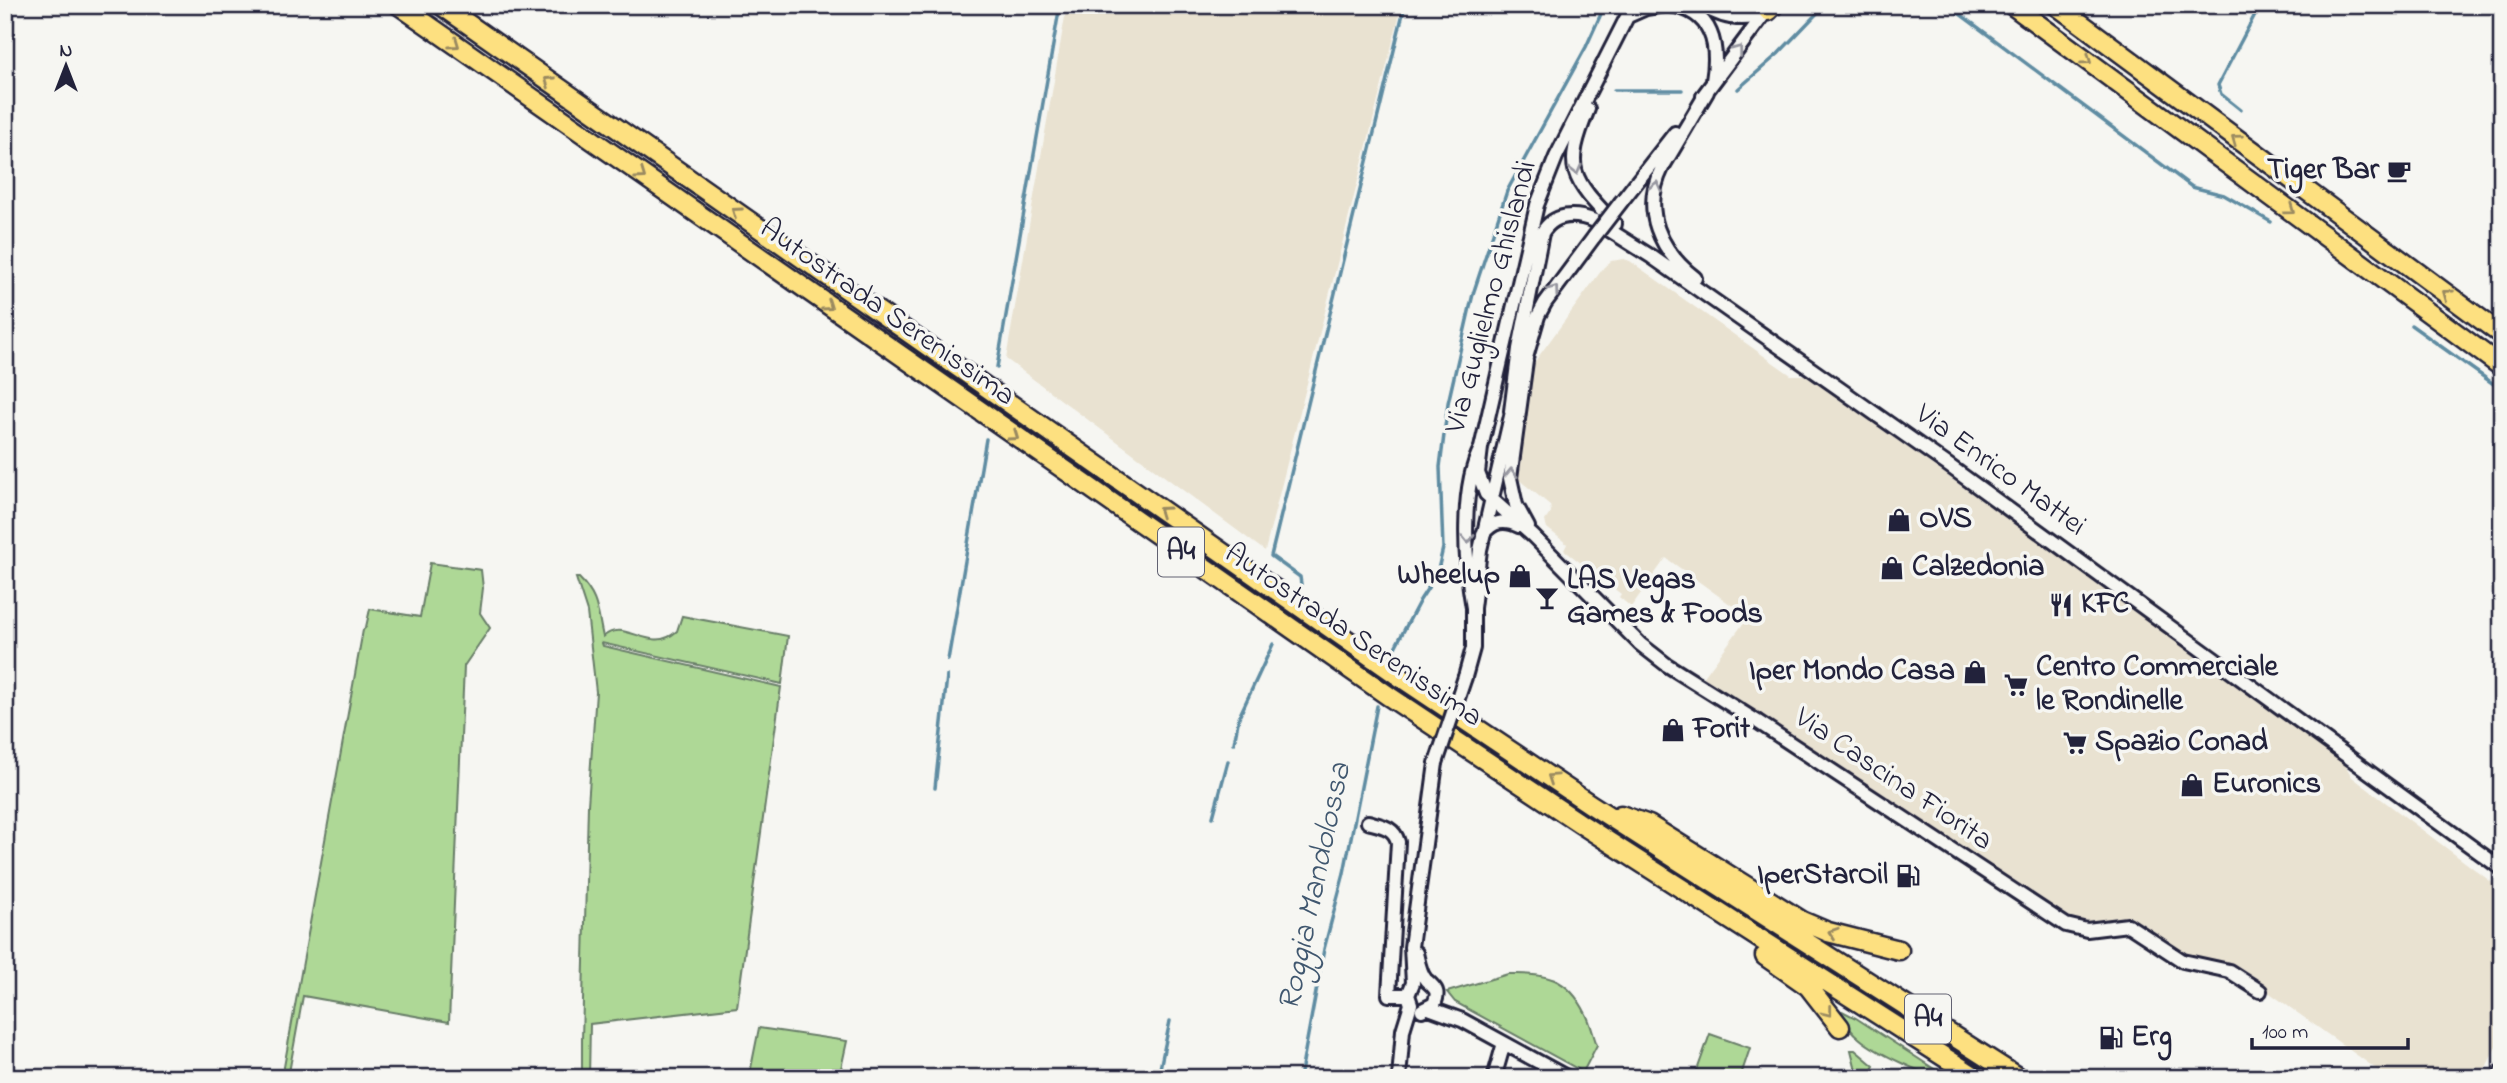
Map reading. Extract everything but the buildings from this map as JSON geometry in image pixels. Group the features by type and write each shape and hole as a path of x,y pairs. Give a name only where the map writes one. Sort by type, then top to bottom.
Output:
{"highway":[{"name":"Autostrada Serenissima","path":"399,5 1391,697 1581,824 1977,1078"},
{"name":"Autostrada Serenissima","path":"441,5 1400,677 1590,804 2019,1078"},
{"path":"1996,5 2055,37"},
{"path":"2012,5 2502,367"},
{"path":"2061,9 2502,335"},
{"path":"1590,804 1648,825 1802,921 1828,932 1899,950"},
{"path":"1581,824 1626,867 1808,986 1840,1027"}],"street":[{"name":"Via Guglielmo Ghislandi","path":"1474,608 1470,589 1468,510 1472,470 1480,448 1537,205 1556,157 1630,11 1664,5"},
{"path":"1671,5 1691,11 1710,30 1715,50 1709,88 1657,178 1653,200 1654,220 1667,251 1686,271 1907,431 1948,465"},
{"name":"Via Guglielmo Ghislandi","path":"1701,5 1733,18 1757,16 1771,7"},
{"name":"Via Guglielmo Ghislandi","path":"1418,997 1418,961 1414,932 1436,763 1473,648 1474,608 1483,535 1531,334 1545,303 1771,7"},
{"path":"1605,59 1576,138 1573,168 1579,183 1595,204 1652,257"},
{"path":"1511,411 1530,283 1546,227 1555,219 1564,216 1586,217 1612,230 1652,257"},
{"name":"Via Enrico Mattei","path":"1652,257 1948,465 2502,869"},
{"path":"1527,351 1510,478 1516,505 1533,536"},
{"path":"1480,448 1479,480 1486,494 1533,536"},
{"path":"1479,480 1488,483 1496,479"},
{"path":"1483,535 1491,525 1501,522 1517,525 1533,536"},
{"name":"Via Cascina Fiorita","path":"1533,536 1632,637 1667,665 1758,722 2059,922 2072,928 2087,930 2128,925 2183,961 2230,971 2260,991"},
{"name":"Via Guglielmo Ghislandi","path":"1368,822 1389,828 1398,842 1389,995 1418,997 1437,990 1437,997 1462,1020"},
{"path":"1418,997 1437,997"},
{"path":"1418,997 1568,1078"},
{"path":"1399,1078 1406,1020 1418,997"},
{"path":"1494,1078 1504,1043"},
{"path":"2499,1078 2502,1071"}],"shaded area":[{"path":"1067,5 1402,5 1265,551 1006,359"},
{"path":"1624,259 1791,375 1805,375 1934,466 2311,738 2344,763 2352,777 2502,890 2502,1034 2481,1078 2389,1078 2229,964 2193,959 2174,950 2130,920 2076,925 1703,678 1748,617 1666,558 1631,607 1619,597 1621,594 1564,550 1567,544 1547,528 1545,521 1551,512 1550,505 1518,479 1516,470 1533,364 1604,267 1611,261"}],"green space":[{"path":"430,563 481,570 483,588 480,613 490,628 464,666 449,1022 303,996 288,1078 282,1078 363,630 370,609 420,617"},
{"path":"576,578 586,585 594,599 603,637 620,631 657,640 667,638 677,631 682,616 788,636 782,684 602,643 603,646 781,687 737,1007 590,1024 589,1078 582,1078 582,1040 588,805 596,692 587,612"},
{"path":"1508,974 1544,976 1563,985 1579,1002 1588,1018 1597,1045 1583,1072 1455,1002 1447,992"},
{"path":"1842,1011 1948,1078 1915,1069 1867,1044 1848,1026 1839,1012"},
{"path":"759,1028 847,1041 839,1078 749,1078"},
{"path":"1710,1034 1750,1048 1740,1078 1695,1076"},
{"path":"1851,1050 1855,1050 1874,1066 1867,1078 1858,1078"}],"waterway":[{"path":"997,367 1060,5"},
{"path":"1301,584 1300,577 1271,556 1405,5"},
{"name":"Roggia Mandolossa","path":"1392,653 1437,574 1443,548 1440,467 1448,403 1473,294 1507,191 1586,47 1605,5"},
{"path":"1738,89 1778,54 1825,5"},
{"path":"1948,5 2192,187 2224,195 2271,222"},
{"path":"2241,110 2221,94 2218,85 2260,5"},
{"path":"1614,90 1682,90"},
{"path":"2411,325 2502,390"},
{"path":"948,660 986,439"},
{"path":"1234,743 1239,717 1273,644"},
{"path":"935,788 947,676"},
{"name":"Roggia Mandolossa","path":"1300,1078 1324,949 1344,873 1377,706"},
{"path":"1213,817 1228,761"},
{"path":"1158,1078 1170,1021"}],"place":[{"name":"Tiger Bar","path":"2399,171"},
{"name":"OVS","path":"1899,520"},
{"name":"Calzedonia","path":"1892,568"},
{"name":"Wheelup","path":"1520,576"},
{"name":"LAS Vegas Games & Foods","path":"1547,598"},
{"name":"KFC","path":"2061,605"},
{"name":"Iper Mondo Casa","path":"1975,672"},
{"name":"Centro Commerciale le Rondinelle","path":"2016,685"},
{"name":"Forit","path":"1673,730"},
{"name":"Spazio Conad","path":"2075,743"},
{"name":"Euronics","path":"2192,785"},
{"name":"IperStarOil","path":"1908,876"},
{"name":"Erg","path":"2111,1038"}]}
